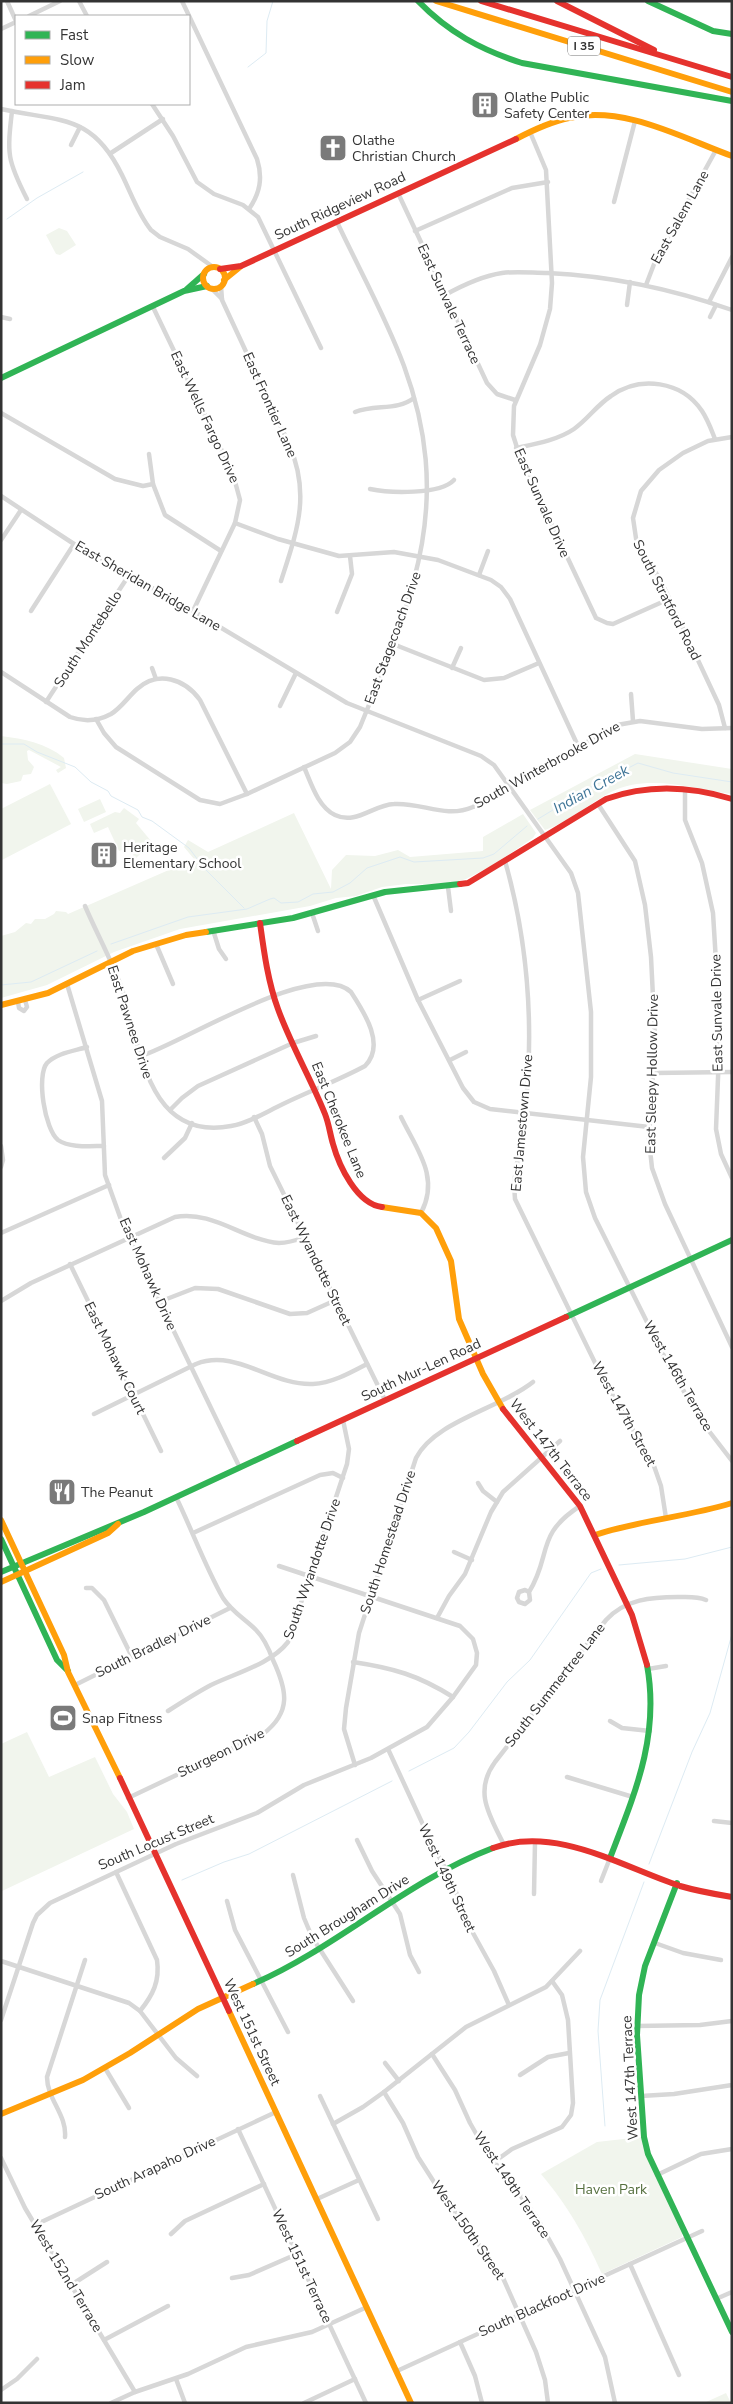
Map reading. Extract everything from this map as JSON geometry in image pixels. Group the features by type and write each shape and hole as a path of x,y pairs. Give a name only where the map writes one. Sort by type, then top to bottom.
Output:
{"main road":[{"path":"418,1 452,32 492,54 539,68 732,100"},
{"name":"I 35","path":"436,1 732,92"},
{"name":"I 35","path":"482,1 732,77"},
{"path":"557,1 675,60"},
{"path":"648,1 713,31 732,34"},
{"name":"South Ridgeview Road","path":"241,266 560,118 588,114 616,116 732,156"},
{"path":"1,378 153,307 184,291 204,274 217,268 241,266"},
{"path":"184,291 223,283 241,266"},
{"path":"217,268 224,275 223,283"},
{"path":"204,274 203,280 209,287"},
{"path":"1,1005 25,1000 67,984 144,947 213,930 312,913 373,895 408,888 448,887 468,882 598,804 632,790 647,788 685,790 732,799"},
{"name":"East Cherokee Lane","path":"260,923 266,965 274,997 326,1116 338,1156 360,1196 377,1208 421,1213"},
{"path":"421,1213 436,1228 448,1253 454,1275 459,1319 476,1358"},
{"name":"South Mur-Len Road","path":"1,1572 105,1526 121,1522 240,1468 732,1240"},
{"name":"West 147th Terrace","path":"476,1358 499,1404 580,1506 628,1604 641,1638 652,1698 650,1731 646,1754 633,1796 610,1858"},
{"path":"595,1535 625,1524 704,1512 732,1502"},
{"name":"West 151st Street","path":"1,1520 64,1655 68,1672"},
{"name":"South Mur-Len Road","path":"1,1582 108,1532 121,1522"},
{"name":"West 151st Street","path":"1,1539 57,1660 68,1672 75,1685 411,2403"},
{"name":"South Brougham Drive","path":"1,2114 52,2094 105,2068 183,2018 320,1950 446,1869 476,1854 504,1846 535,1842 565,1844 610,1858 708,1894 732,1897"},
{"name":"West 147th Terrace","path":"677,1883 642,1979 637,2026 644,2137 648,2154 732,2332"}],"street":[{"path":"7,1 15,20"},
{"path":"31,15 60,1"},
{"path":"79,1 86,15"},
{"path":"182,1 189,15"},
{"path":"190,18 257,159 261,176 259,189 249,210"},
{"path":"1,29 15,22"},
{"path":"153,105 163,119 196,182 206,190 249,210 258,217 321,348"},
{"path":"1,108 64,120 99,139 111,153 150,230 160,237 188,249 202,260 217,268"},
{"path":"12,111 9,142 10,162 27,199"},
{"path":"111,153 163,119"},
{"path":"614,202 635,121"},
{"path":"71,145 80,127"},
{"name":"East Sunvale Drive","path":"530,132 544,160 548,182 552,294 546,327 534,361 516,400 512,424 516,448 596,618 613,624 669,599"},
{"name":"East Salem Lane","path":"646,285 656,259 716,150"},
{"path":"415,230 512,188 548,182"},
{"name":"East Sunvale Terrace","path":"398,193 486,384 497,394 516,400"},
{"name":"East Stagecoach Drive","path":"96,719 104,733 116,747 200,800 220,804 247,794 304,767 346,745 356,735 410,598 421,556 426,519 427,490 423,438 414,398 400,357 337,222"},
{"path":"709,302 732,257"},
{"path":"202,260 204,274"},
{"path":"445,295 491,275 516,272 552,273 646,285 732,310"},
{"path":"626,305 630,282"},
{"path":"222,300 223,283"},
{"path":"209,287 222,300"},
{"name":"East Frontier Lane","path":"222,300 289,444 298,468 301,512 281,581"},
{"path":"710,317 716,305"},
{"name":"East Wells Fargo Drive","path":"153,307 237,483 240,500 235,523 193,610"},
{"path":"1,317 10,319"},
{"path":"516,448 565,434 619,390 648,383 668,386 696,403 707,420 715,439"},
{"path":"356,412 369,407 396,407 414,398"},
{"path":"1,413 115,479 143,486 153,484"},
{"name":"South Stratford Road","path":"725,728 721,711 660,579 637,545 633,528 634,508 644,486 659,470 683,454 715,439 732,437"},
{"path":"149,454 153,484 165,515 221,551"},
{"path":"370,489 382,491 441,489 454,480"},
{"name":"East Sheridan Bridge Lane","path":"1,496 74,544 193,610 296,673 366,712 481,756 494,766 571,873 578,893 591,1012 591,1077 583,1157 586,1192 595,1218 630,1287"},
{"path":"1,540 21,510"},
{"path":"235,523 328,554 350,556 394,552 421,556 479,574 498,584 504,591 578,746"},
{"path":"31,611 74,544"},
{"path":"479,574 488,551"},
{"path":"337,612 352,574 350,556"},
{"name":"South Montebello","path":"46,702 130,575"},
{"path":"393,644 452,668 490,680 504,678 539,663"},
{"path":"452,668 461,648"},
{"path":"152,668 156,679"},
{"path":"1,672 70,717 80,720 96,719 112,713 138,688 156,679 170,679 183,683 192,689 204,707 247,794"},
{"path":"280,706 296,673"},
{"path":"631,694 633,722"},
{"name":"South Winterbrooke Drive","path":"304,767 324,807 337,816 344,818 357,817 392,804 458,812 473,807 611,727 633,722 702,729 732,728"},
{"name":"East Sunvale Drive","path":"685,790 685,820 702,863 713,913 719,1000 719,1071 716,1129 721,1154 732,1178"},
{"name":"East Sleepy Hollow Drive","path":"598,804 630,850 639,877 651,957 655,1037 649,1152 657,1184 732,1347"},
{"name":"East Jamestown Drive","path":"504,861 516,899 526,984 529,1046 525,1113 514,1184 515,1200 571,1314"},
{"path":"448,887 451,911"},
{"path":"373,895 418,1000 474,1102 490,1109 649,1127"},
{"name":"East Pawnee Drive","path":"86,906 122,989 141,1056 154,1092 170,1110 192,1123"},
{"path":"312,913 318,931"},
{"path":"213,930 219,948 226,959"},
{"path":"156,944 173,984"},
{"path":"418,1000 460,981"},
{"path":"141,1056 170,1045 236,1011 274,997 313,986 334,983 351,992 374,1037 374,1054 365,1066 237,1125 224,1127 192,1123 185,1138 164,1158"},
{"name":"East Mohawk Drive","path":"67,984 102,1102 104,1167 109,1185 128,1238 240,1468"},
{"path":"170,1110 198,1086 293,1043 316,1036"},
{"path":"87,1047 61,1055 48,1062 42,1071 42,1086 48,1125 54,1136 64,1143 104,1146"},
{"path":"450,1060 466,1052"},
{"path":"654,1073 732,1072"},
{"name":"East Wyandotte Street","path":"254,1117 262,1134 270,1166 385,1400"},
{"path":"401,1117 429,1178 430,1190 421,1213"},
{"path":"1,1146 3,1160 1,1167"},
{"path":"1,1233 109,1185"},
{"path":"1,1300 70,1264 170,1219 188,1215 205,1218 274,1242 287,1242 305,1237"},
{"name":"East Mohawk Court","path":"70,1264 161,1451"},
{"name":"West 146th Terrace","path":"630,1287 688,1400 732,1461"},
{"path":"159,1302 186,1290 201,1288 218,1290 290,1314 307,1313 336,1300"},
{"name":"West 147th Street","path":"571,1314 617,1404 654,1466 661,1486 666,1518"},
{"path":"94,1414 190,1366 209,1360 224,1360 290,1382 312,1384 333,1380 367,1364"},
{"name":"South Homestead Drive","path":"354,1765 344,1730 359,1633 420,1450 438,1432 499,1404 533,1382"},
{"name":"South Wyandotte Drive","path":"168,1711 196,1694 272,1656 288,1642 343,1478 349,1449 343,1420"},
{"path":"437,1618 472,1560 497,1502 511,1484 560,1441"},
{"path":"193,1533 320,1475 333,1473 343,1478"},
{"path":"478,1483 483,1491 497,1502"},
{"path":"176,1497 219,1591 230,1608 256,1630 272,1656"},
{"path":"529,1592 554,1528 567,1514 580,1506"},
{"path":"454,1552 472,1560"},
{"path":"278,1566 311,1576"},
{"name":"South Locust Street","path":"1,2020 33,1923 45,1907 154,1854 243,1819 304,1785 388,1749 426,1727 453,1697 476,1666 476,1647 473,1639 464,1629 437,1618 311,1576"},
{"path":"86,1588 92,1588 104,1600 132,1658"},
{"name":"South Summertree Lane","path":"504,1846 483,1795 485,1780 489,1770 606,1620 628,1604 649,1598 688,1596 706,1600"},
{"name":"South Bradley Drive","path":"75,1685 230,1608"},
{"name":"Sturgeon Drive","path":"128,1798 256,1738 271,1728 282,1712 285,1697 283,1682 272,1656"},
{"path":"353,1662 385,1666 411,1674 453,1697"},
{"path":"648,1669 666,1666"},
{"path":"610,1721 622,1728 650,1731"},
{"name":"West 149th Street","path":"388,1749 430,1842 446,1869 473,1933 494,1971 509,2005"},
{"path":"567,1777 633,1796"},
{"path":"714,1821 732,1823"},
{"path":"357,1840 372,1871 393,1903 404,1928 410,1955 419,1972"},
{"path":"534,1894 535,1842"},
{"path":"600,1881 610,1858"},
{"path":"116,1872 157,1960 158,1975 155,1988 140,2011"},
{"path":"293,1875 304,1918 320,1950 353,2001"},
{"path":"227,1901 235,1930 288,2032"},
{"path":"655,1943 683,1953 721,1960"},
{"path":"333,2124 363,2107 384,2092 466,2027 532,1995 552,1981 580,1951"},
{"path":"1,1960 129,2002 140,2011 176,2058 197,2076"},
{"path":"65,2137 66,2126 47,2077 85,1960"},
{"path":"494,2162 512,2149 562,2127 571,2115 572,2103 565,2004 562,1995 552,1981"},
{"path":"637,2026 700,2025 732,2021"},
{"path":"520,2075 548,2057 569,2053"},
{"name":"West 149th Terrace","path":"432,2054 444,2070 470,2123 494,2162 536,2216 574,2290 605,2358 615,2403"},
{"path":"385,2063 399,2081"},
{"path":"105,2068 129,2108"},
{"path":"641,2096 732,2085"},
{"name":"West 150th Street","path":"384,2092 403,2123 418,2158 441,2194 503,2278 536,2352 545,2380 548,2403"},
{"path":"320,2096 378,2220"},
{"name":"South Arapaho Drive","path":"35,2225 276,2112"},
{"name":"West 151st Terrace","path":"238,2129 366,2403"},
{"path":"658,2175 701,2154 732,2149"},
{"name":"West 152nd Terrace","path":"1,2158 35,2225 136,2392"},
{"path":"317,2199 359,2180"},
{"path":"172,2234 185,2221 264,2184"},
{"path":"688,2238 702,2231"},
{"name":"South Blackfoot Drive","path":"397,2371 688,2238"},
{"path":"232,2278 249,2276 296,2254"},
{"path":"71,2285 107,2262"},
{"path":"630,2264 679,2375"},
{"path":"716,2299 732,2292"},
{"path":"104,2340 168,2306"},
{"path":"111,2403 136,2392 176,2379 246,2347 296,2336 367,2307"},
{"path":"460,2342 475,2376 482,2403"},
{"path":"1,2390 17,2379 37,2359"},
{"path":"176,2379 185,2403"},
{"path":"304,2403 355,2379"}],"green space":[{"path":"59,228 67,231 76,245 60,255 56,254 46,235"},
{"path":"1,736 42,745 64,758 66,768 58,773 56,770 61,767 29,750 27,751 28,760 34,767 31,774 23,775 21,781 7,784 1,783"},
{"path":"635,754 732,769 732,794 671,784 656,783 625,786 611,792 562,823 545,830 530,810"},
{"path":"50,784 71,824 2,860 1,809"},
{"path":"100,799 106,812 84,822 78,809"},
{"path":"124,808 139,819 136,823 156,847 150,850 152,853 142,852 135,859 129,847 119,851 108,827 94,833 90,824 115,812 120,813"},
{"path":"294,813 331,889 332,870 346,855 375,856 398,850 410,857 483,851 483,837 523,814 536,833 533,838 493,865 466,879 448,884 406,884 382,887 356,896 336,898 310,906 180,929 114,952 47,985 1,998 1,936 15,932 26,923 31,924 35,919 45,919 56,911 68,914 194,859 184,847 188,840 208,852"},
{"path":"27,1732 49,1777 95,1757 113,1794 127,1812 134,1829 2,1891 1,1744"},
{"name":"Haven Park","path":"641,2137 682,2232 682,2237 602,2274 575,2222 560,2198 541,2174 597,2142"},
{"path":"726,2393 731,2403 704,2403"}],"waterway":[{"path":"248,67 266,53 267,21 273,1"},
{"path":"7,219 37,198 83,172"},
{"path":"1,744 24,744 37,752 75,767 91,782 108,791 111,796 138,810 142,817 152,821 189,848 204,868 244,908"},
{"name":"Indian Creek","path":"538,819 591,787 638,763 673,773 732,782"},
{"name":"Indian Creek","path":"111,944 188,917 247,909 274,898 281,903 298,902 313,894 333,892 350,883 367,868 400,857 414,862 483,858 494,854 527,826"},
{"name":"Indian Creek","path":"1,985 31,982 97,951"},
{"path":"619,1565 685,1559 732,1547"},
{"path":"409,1771 454,1748 469,1732 507,1682 530,1660 591,1573 601,1569"},
{"path":"649,1864 692,1752 710,1713 732,1634"},
{"path":"182,1880 224,1862 249,1854 392,1781"},
{"path":"605,2126 598,2031 600,2000 644,1882"}],"traffic: fast":[{"path":"418,1 441,22 466,39 522,63 732,101"},
{"path":"648,1 713,31 732,34"},
{"path":"187,289 204,274"},
{"path":"1,378 184,291 207,286"},
{"path":"206,932 293,918 385,892 460,884"},
{"path":"566,1317 732,1240"},
{"path":"1,1572 144,1512 297,1441"},
{"path":"1,1539 57,1660 68,1671"},
{"path":"610,1858 636,1787 648,1740 650,1691 647,1665"},
{"path":"253,1984 314,1952 431,1878 493,1848"},
{"path":"677,1883 645,1966 639,1995 637,2035 644,2137 648,2154 732,2332"}],"traffic: slow":[{"path":"436,1 732,92"},
{"path":"516,139 542,127 569,118 590,115 611,116 652,125 732,156"},
{"path":"214,267 222,270 225,278 222,286 214,289 206,286 203,278 206,270 214,267"},
{"path":"224,280 240,267"},
{"path":"1,1005 48,993 133,951 186,935 206,932"},
{"path":"382,1207 421,1213 436,1228 451,1261 459,1319 483,1374 503,1409"},
{"path":"595,1535 732,1503"},
{"path":"1,1520 64,1655 68,1672 120,1778"},
{"path":"1,1582 108,1533 118,1524"},
{"path":"1,2114 83,2080 130,2053 198,2009 253,1984"},
{"path":"229,2011 411,2403"}],"traffic: jam":[{"path":"481,1 732,77"},
{"path":"557,1 654,50"},
{"path":"220,269 241,266 516,139"},
{"path":"460,884 468,883 606,799 638,791 669,788 701,791 732,799"},
{"path":"260,923 267,967 275,999 289,1036 325,1114 340,1163 357,1192 373,1204 382,1207"},
{"path":"297,1441 566,1317"},
{"path":"503,1409 580,1506 632,1615 647,1665"},
{"path":"120,1778 229,2011"},
{"path":"493,1848 517,1842 565,1845 588,1851 680,1886 732,1897"}],"place":[{"name":"Olathe Public Safety Center","path":"485,105"},
{"name":"Olathe Christian Church","path":"333,148"},
{"name":"Heritage Elementary School","path":"104,855"},
{"name":"The Peanut","path":"62,1492"},
{"name":"Snap Fitness","path":"63,1718"}]}
